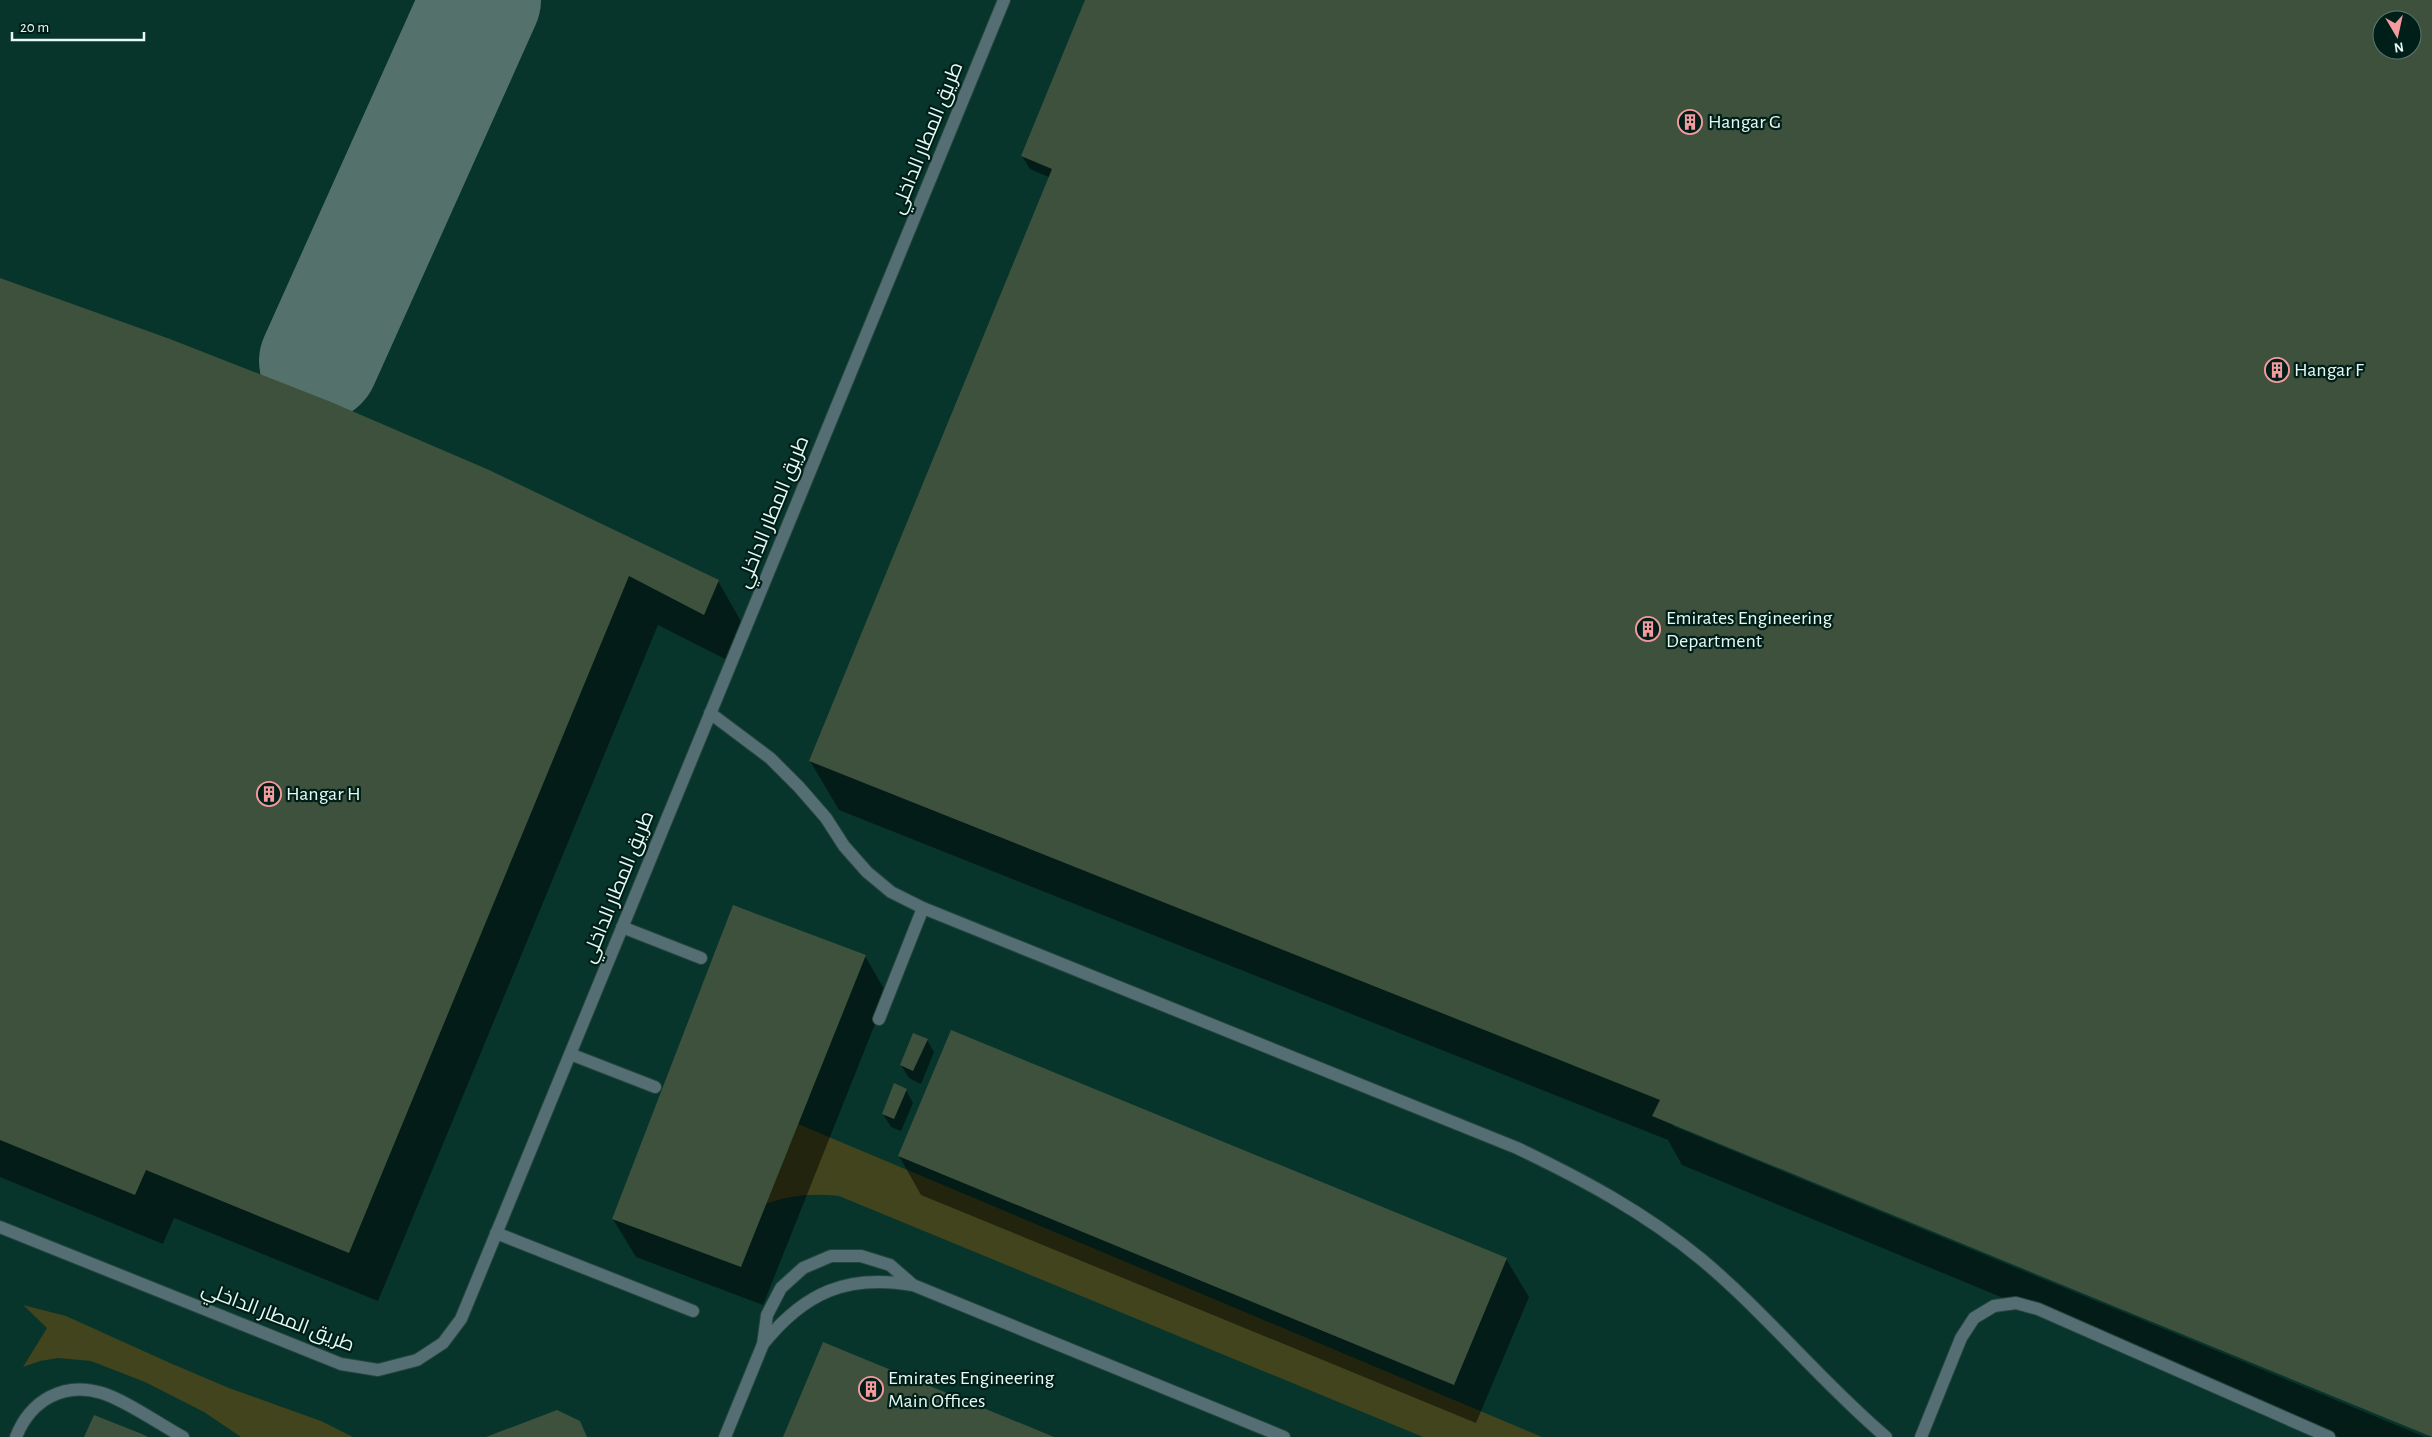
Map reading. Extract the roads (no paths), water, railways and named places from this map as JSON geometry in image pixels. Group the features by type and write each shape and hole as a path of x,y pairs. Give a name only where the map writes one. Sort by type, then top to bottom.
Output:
{"lane":[{"name":"طريق المطار الداخلي","path":"0,1226 341,1364 378,1370 417,1360 443,1343 461,1318 1004,0"},
{"path":"710,713 770,758 826,818 844,846 867,872 891,892 923,908 1517,1148 1586,1181 1646,1216 1701,1259 1886,1437"},
{"path":"879,1019 923,908"},
{"path":"622,927 701,958"},
{"path":"570,1054 655,1087"},
{"path":"496,1233 693,1311"},
{"path":"725,1437 763,1344 767,1315 781,1288 803,1268 831,1256 862,1256 890,1266 913,1285"},
{"path":"763,1344 781,1322 804,1304 829,1291 856,1283 885,1280 913,1285 1284,1437"},
{"path":"1920,1437 1961,1338 1974,1318 1994,1306 2016,1303 2038,1309 2328,1437"},
{"path":"16,1437 23,1420 44,1399 72,1389 102,1393 183,1437"}],"place":[{"name":"Hangar G","path":"1690,122"},
{"name":"Hangar F","path":"2277,370"},
{"name":"Emirates Engineering Department","path":"1648,629"},
{"name":"Hangar H","path":"269,794"},
{"name":"Emirates Engineering Main Offices","path":"871,1389"}]}
